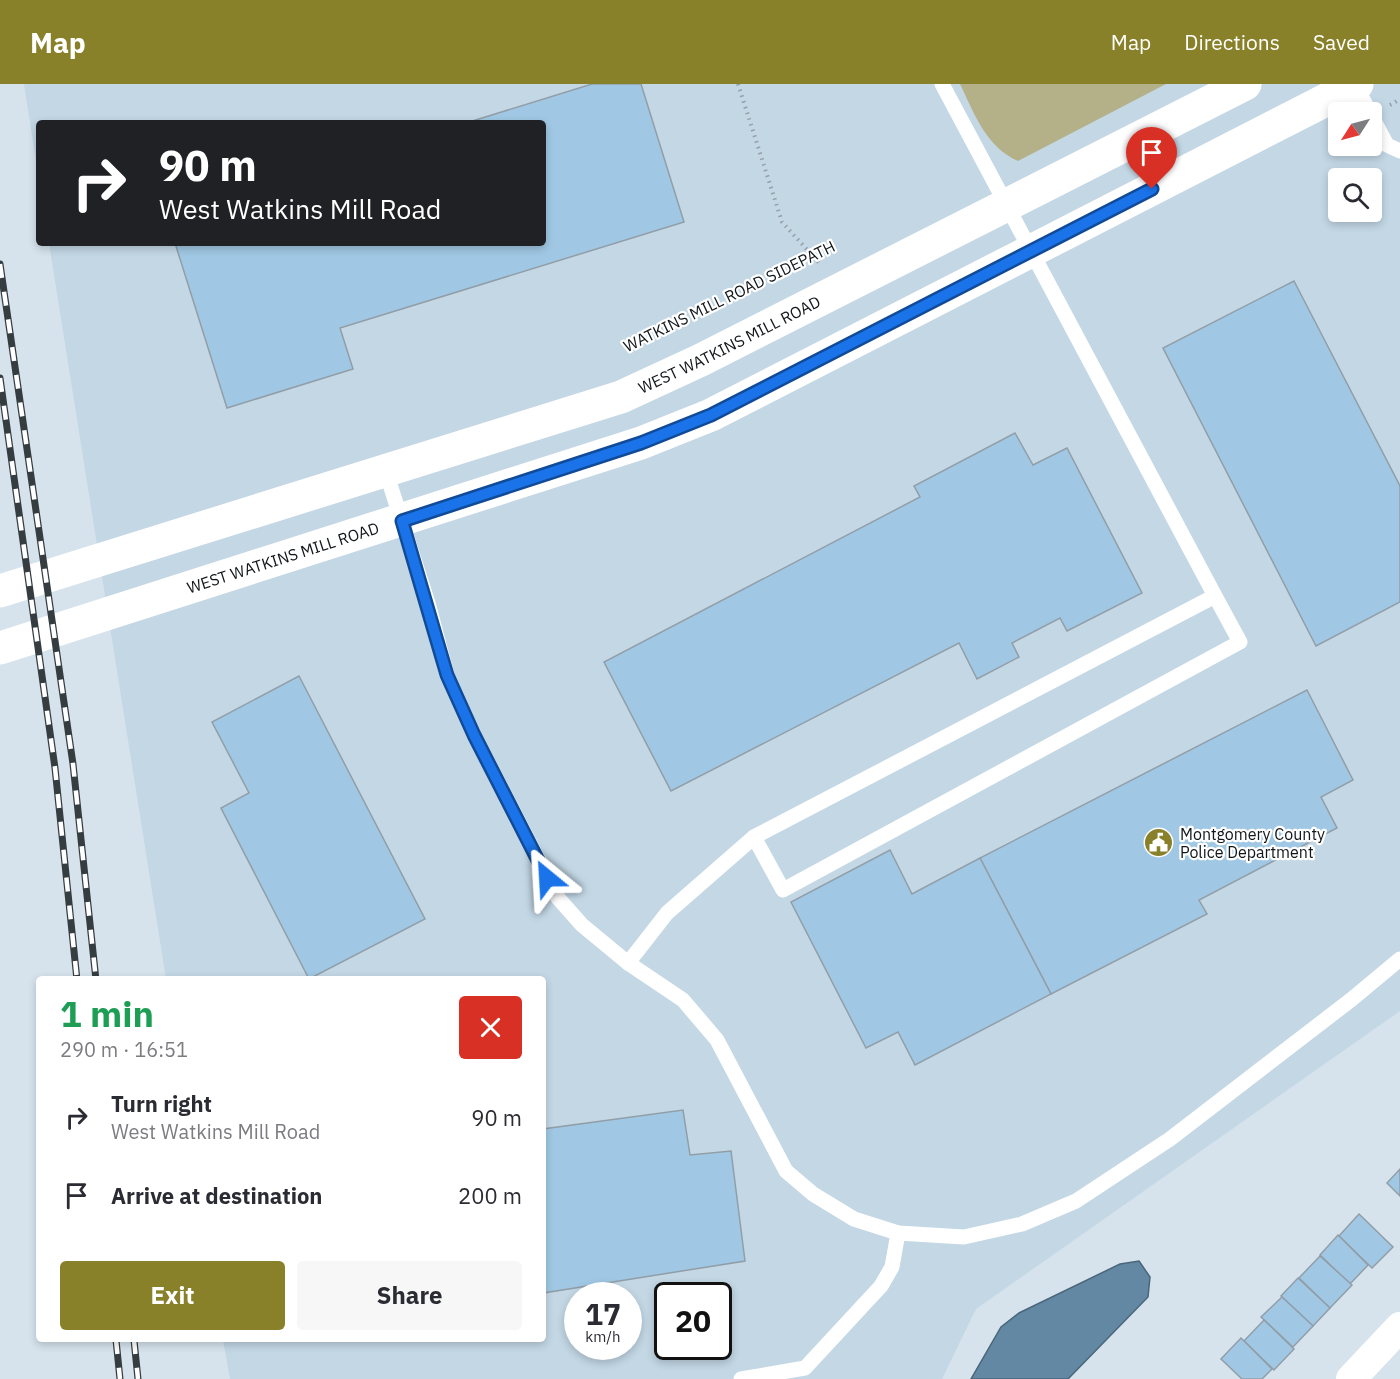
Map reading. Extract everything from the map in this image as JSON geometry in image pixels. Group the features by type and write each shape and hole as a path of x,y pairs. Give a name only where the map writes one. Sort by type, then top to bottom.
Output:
{"main road":[{"name":"WEST WATKINS MILL ROAD","path":"0,591 621,397 701,360 1245,84"},
{"name":"WEST WATKINS MILL ROAD","path":"0,648 641,443 711,415 1030,251 1361,96"}],"street":[{"path":"1351,1379 1400,1327"}],"lane":[{"path":"754,837 783,890 1240,642 942,84"},
{"path":"1361,96 1387,145 1400,151"},
{"path":"386,472 447,675 558,898 582,926 628,963 683,1000 717,1040 786,1171 813,1194 854,1219 898,1233 964,1237 1022,1224 1076,1201 1170,1139 1352,999 1400,958"},
{"path":"628,963 668,913 754,837 1215,596"},
{"path":"741,1379 806,1373 881,1286 892,1267 898,1233"}],"path":[{"path":"738,84 782,222 820,264"},
{"name":"WATKINS MILL ROAD SIDEPATH","path":"810,270 830,259"}],"shaded area":[{"path":"24,84 1400,84 1400,1011 976,1309 942,1379 230,1379 223,1342 546,1342 546,976 166,976 49,246 546,246 546,120 36,120 36,162"},
{"path":"960,84 1166,84 1018,161 1007,155 989,138"}],"water":[{"path":"1139,1261 1150,1277 1148,1297 1068,1379 971,1379 1001,1327 1019,1313 1120,1264"}],"building":[{"path":"592,84 641,84 684,222 340,328 353,369 227,408 176,246 546,246 546,120 476,120"},
{"path":"1294,281 1400,486 1400,602 1316,646 1163,348"},
{"path":"1015,433 1033,465 1067,448 1142,593 1067,631 1060,618 1012,643 1019,657 977,679 959,643 671,791 604,662 920,497 914,486"},
{"path":"299,676 425,919 315,976 307,976 221,808 249,793 212,722"},
{"name":"Montgomery County Police Department","path":"1307,690 1353,780 1321,797 1337,828 1199,900 1207,914 1051,994 980,858"},
{"path":"890,850 912,894 980,858 1051,994 915,1065 898,1032 866,1048 791,902"},
{"path":"683,1110 690,1155 731,1151 745,1261 612,1282 564,1282 564,1290 546,1293 546,1129"},
{"path":"1400,1169 1400,1196 1387,1183"},
{"path":"1359,1214 1393,1247 1372,1268 1339,1236"},
{"path":"1338,1235 1368,1265 1350,1284 1320,1255"},
{"path":"1320,1256 1352,1285 1330,1308 1299,1278"},
{"path":"1298,1278 1330,1308 1313,1326 1281,1296"},
{"path":"1282,1297 1313,1326 1293,1347 1261,1317"},
{"path":"1264,1320 1294,1349 1274,1370 1244,1341"},
{"path":"1241,1338 1272,1369 1262,1379 1242,1379 1221,1359"}],"railway":[{"path":"0,264 73,764 96,976"},
{"path":"0,378 55,768 77,976"},
{"path":"116,1342 120,1379"},
{"path":"134,1342 138,1379"}],"place":[{"name":"Montgomery County Police Department","path":"1159,843"}],"route":[{"path":"547,878 474,735 447,675 428,603 402,521 641,443 711,415 1152,189"}]}
